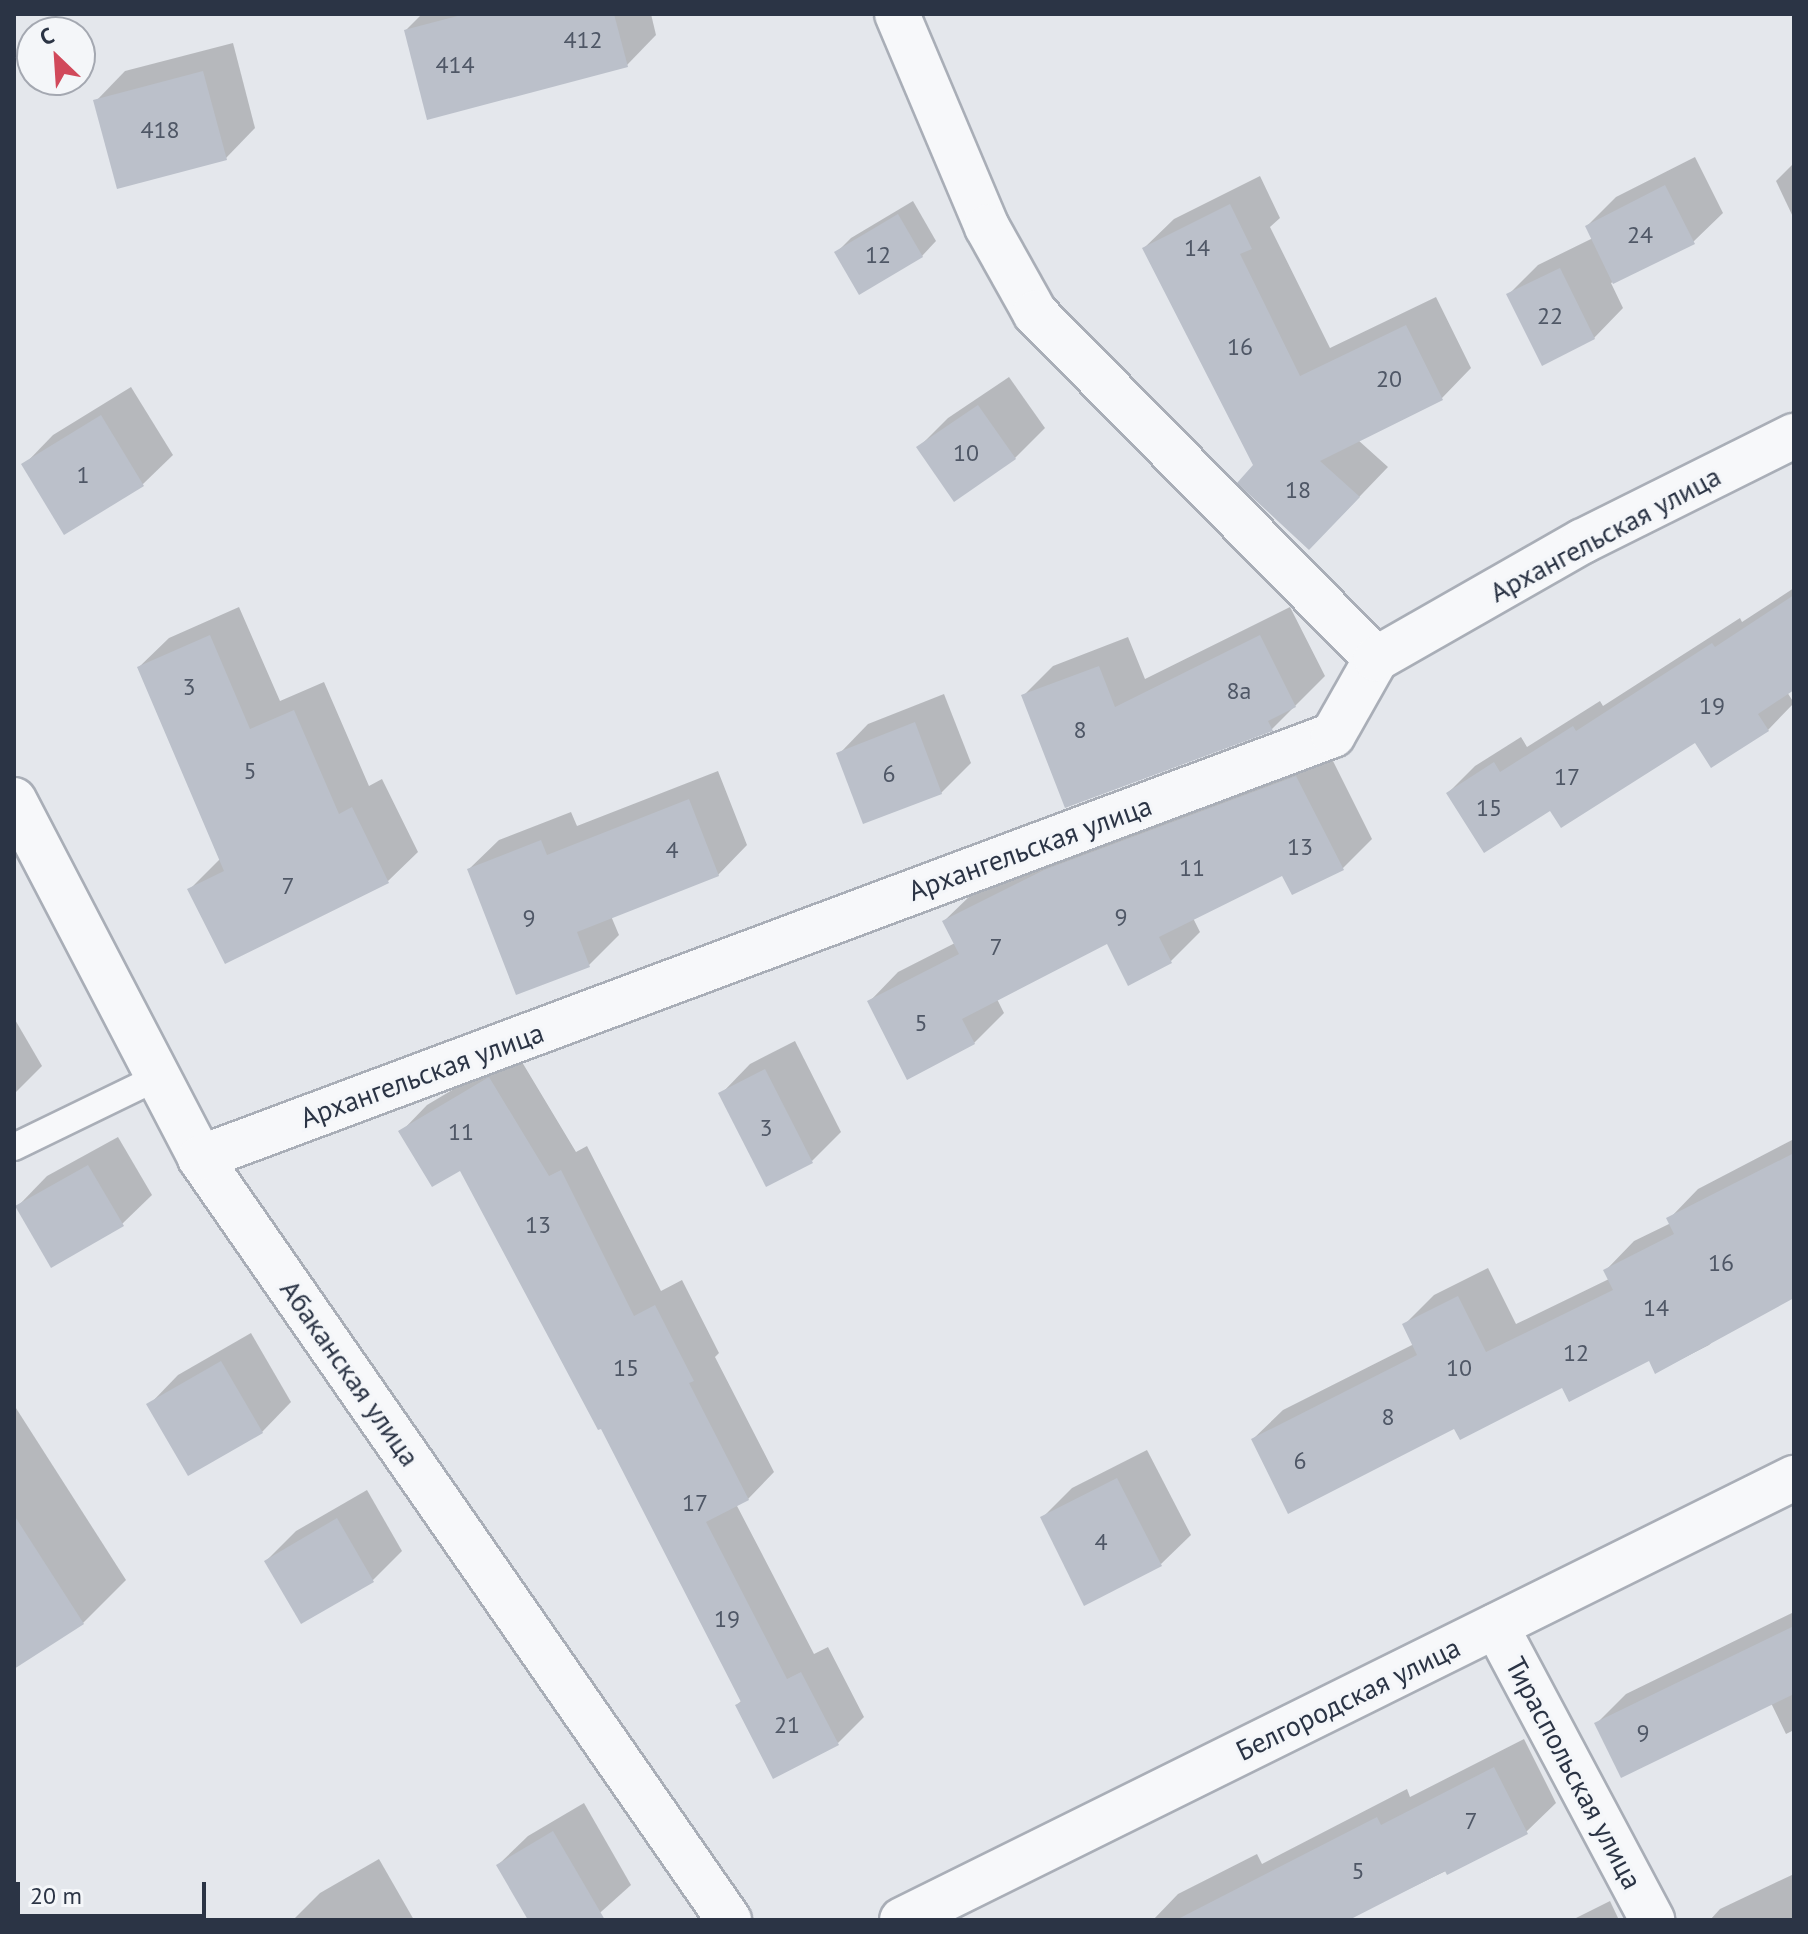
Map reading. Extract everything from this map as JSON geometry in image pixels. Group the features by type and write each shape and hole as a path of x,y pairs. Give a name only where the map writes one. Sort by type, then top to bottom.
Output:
{"street":[{"path":"897,14 987,227 1035,313 1376,659"},
{"name":"Архангельская улица","path":"200,1158 1333,735 1376,659 1583,541 1794,436"},
{"name":"Абаканская улица","path":"14,800 200,1158 729,1920"},
{"name":"Белгородская улица","path":"902,1920 1794,1478"},
{"name":"Тираспольская улица","path":"1496,1626 1652,1920"}],"lane":[{"path":"14,1147 158,1077"}],"building":[{"path":"465,14 614,14 628,67 427,120 404,30"},
{"path":"203,71 227,160 117,189 93,100"},
{"path":"1665,185 1695,244 1613,284 1585,226"},
{"path":"1230,204 1252,249 1240,254 1300,376 1406,325 1443,400 1320,461 1360,497 1309,550 1237,483 1253,465 1142,248"},
{"path":"898,214 923,257 859,295 834,252"},
{"path":"1560,268 1595,339 1542,366 1506,294"},
{"path":"978,405 1016,459 954,502 916,447"},
{"path":"101,415 144,486 64,535 21,464"},
{"path":"1794,595 1794,690 1758,714 1769,731 1711,768 1695,743 1561,828 1550,811 1484,853 1446,793 1494,762 1500,772 1573,726 1576,731 1712,643 1715,647"},
{"path":"210,635 250,729 294,710 339,814 352,807 389,883 225,964 187,889 224,871 137,667"},
{"path":"1260,635 1296,707 1268,721 1273,731 1065,808 1021,695 1099,666 1115,707"},
{"path":"915,722 942,794 863,824 836,753"},
{"path":"1296,776 1344,870 1292,895 1282,876 1159,937 1172,963 1128,986 1107,944 962,1019 975,1044 907,1080 867,1001 959,954 942,921 1044,870"},
{"path":"689,799 719,876 577,932 590,967 516,995 467,869 541,840 547,855"},
{"path":"765,1069 813,1163 766,1187 718,1093"},
{"path":"489,1077 549,1176 561,1170 634,1316 655,1305 694,1381 689,1383 749,1500 706,1522 787,1679 801,1672 839,1745 773,1779 735,1705 741,1702 601,1429 598,1430 460,1171 432,1187 398,1131"},
{"path":"1794,1153 1794,1298 1655,1374 1649,1361 1569,1402 1562,1388 1460,1440 1454,1429 1288,1514 1251,1439 1417,1355 1402,1324 1458,1296 1486,1352 1613,1290 1603,1270 1674,1234 1666,1218"},
{"path":"88,1165 124,1226 51,1268 15,1206"},
{"path":"221,1361 263,1433 188,1476 146,1404"},
{"path":"1117,1478 1162,1566 1084,1606 1040,1517"},
{"path":"14,1515 84,1624 14,1669"},
{"path":"337,1518 374,1582 301,1624 264,1561"},
{"path":"1794,1626 1794,1694 1621,1778 1594,1723"},
{"path":"1494,1767 1528,1834 1447,1875 1445,1871 1349,1920 1176,1920 1377,1817 1381,1825"},
{"path":"553,1831 605,1920 528,1920 496,1865"}]}
